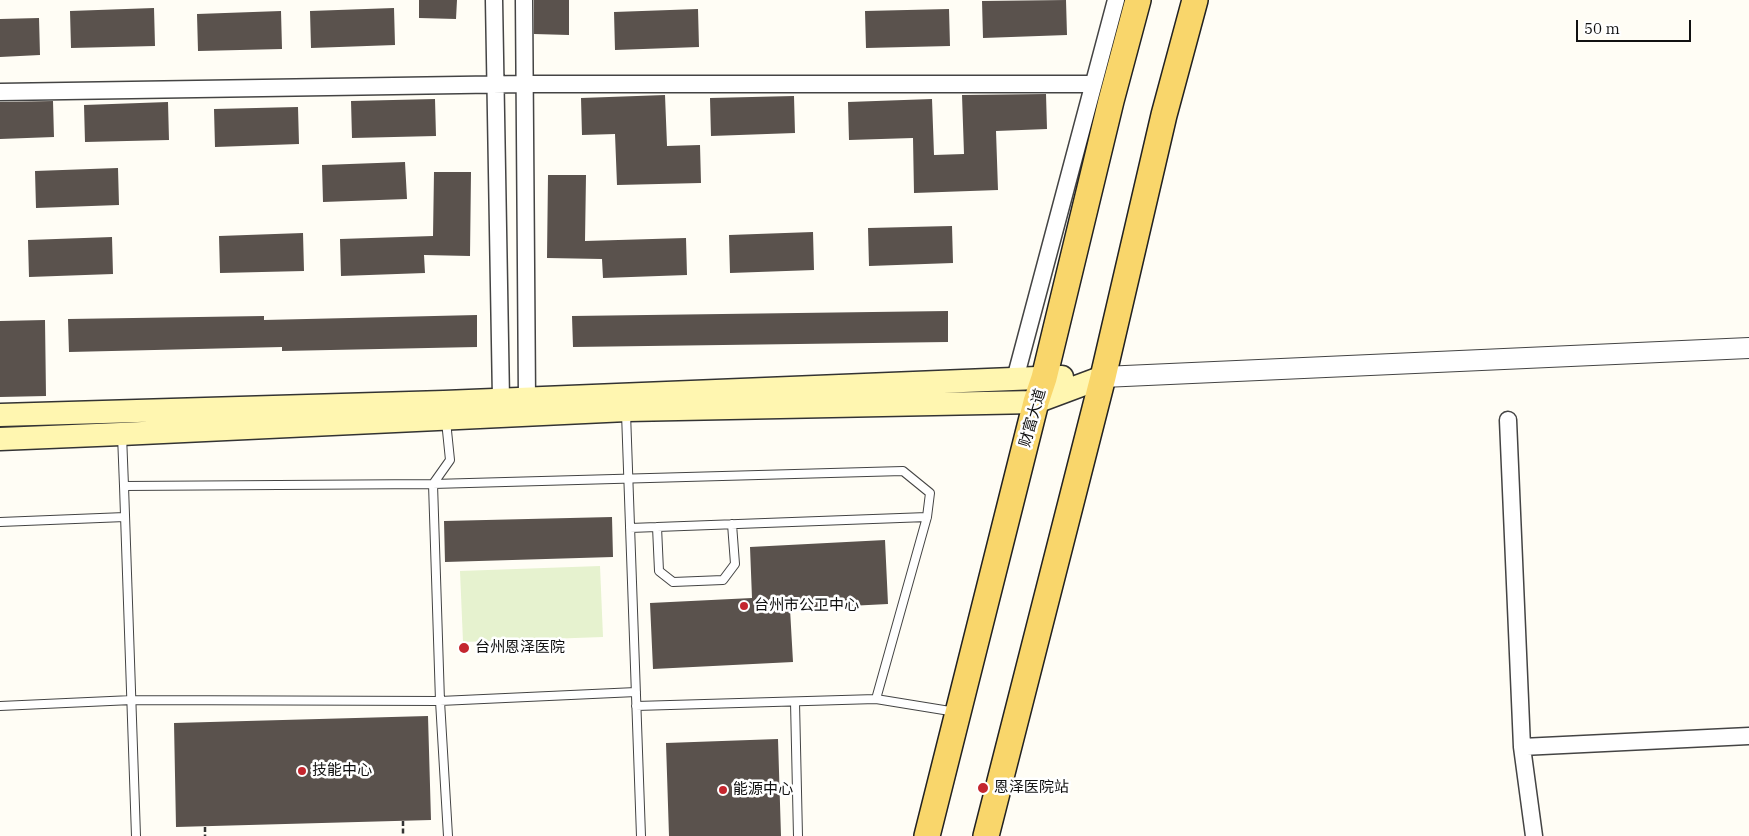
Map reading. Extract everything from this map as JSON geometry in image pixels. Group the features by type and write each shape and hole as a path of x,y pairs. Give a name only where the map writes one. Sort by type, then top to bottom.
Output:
{"main road":[{"name":"财富大道","path":"927,836 1138,0"},
{"path":"986,836 1103,377 1164,115 1195,0"},
{"path":"0,439 121,423 627,402 1015,379 1103,377"},
{"path":"445,410 502,399 527,398 627,402 1036,402 1103,377"},
{"path":"0,415 121,423"}],"street":[{"path":"494,0 502,399"},
{"path":"524,0 527,398"},
{"path":"1015,379 1116,0"},
{"path":"0,92 496,84 1093,84"},
{"path":"1103,377 1749,348"},
{"path":"1508,420 1522,747 1534,836"},
{"path":"1522,747 1749,736"}],"lane":[{"path":"627,402 641,836"},
{"path":"445,410 450,460 433,484 440,701 448,836"},
{"path":"121,423 136,836"},
{"path":"124,486 433,484 903,471 930,493 927,517 876,699"},
{"path":"630,528 927,517"},
{"path":"0,522 125,518"},
{"path":"657,527 659,571 673,582 722,580 735,564 732,524"},
{"path":"0,706 132,700 440,701 636,692"},
{"path":"636,706 876,699 958,712"},
{"path":"795,702 798,836"}],"path":[{"path":"402,821 404,836"},
{"path":"205,827 205,836"}],"green space":[{"path":"600,566 603,637 463,642 460,571"}],"building":[{"path":"419,0 457,0 456,19 419,18"},
{"path":"534,0 569,0 569,35 534,34"},
{"path":"1066,0 1067,35 983,38 982,1"},
{"path":"154,8 155,46 71,48 70,11"},
{"path":"394,8 395,45 311,48 310,11"},
{"path":"698,9 699,47 615,50 614,12"},
{"path":"949,9 950,46 866,48 865,11"},
{"path":"281,11 282,49 198,51 197,14"},
{"path":"39,18 40,55 0,57 0,19"},
{"path":"1046,94 1047,129 996,131 998,190 914,193 913,138 849,140 848,102 932,99 934,155 964,154 962,95"},
{"path":"665,95 667,146 700,145 701,183 617,185 615,134 582,135 581,98"},
{"path":"794,96 795,133 711,136 710,98"},
{"path":"435,99 436,136 352,138 351,101"},
{"path":"53,101 54,137 0,139 0,102"},
{"path":"168,102 169,140 85,142 84,105"},
{"path":"298,107 299,144 215,147 214,109"},
{"path":"405,162 407,199 323,202 322,165"},
{"path":"118,168 119,205 36,208 35,171"},
{"path":"434,172 471,172 470,256 424,255 425,273 341,276 340,239 433,236"},
{"path":"548,175 586,175 585,241 686,238 687,275 603,278 602,259 547,258"},
{"path":"952,226 953,263 869,266 868,228"},
{"path":"813,232 814,270 730,273 729,235"},
{"path":"303,233 304,271 220,273 219,236"},
{"path":"112,237 113,274 29,277 28,240"},
{"path":"948,311 948,342 573,347 572,316"},
{"path":"477,315 477,347 282,351 282,347 69,352 68,319 264,316 264,320"},
{"path":"45,320 46,396 0,397 0,321"},
{"path":"612,517 613,557 445,562 444,521"},
{"name":"台州市公卫中心","path":"885,540 888,604 790,609 793,662 653,669 650,603 752,598 750,547"},
{"name":"技能中心","path":"428,716 431,820 176,827 174,723"},
{"name":"能源中心","path":"778,739 781,836 669,836 666,743"}],"place":[{"name":"台州市公卫中心","path":"744,606"},
{"name":"台州恩泽医院","path":"464,648"},
{"name":"技能中心","path":"302,771"},
{"name":"恩泽医院站","path":"983,788"},
{"name":"能源中心","path":"723,790"}]}
